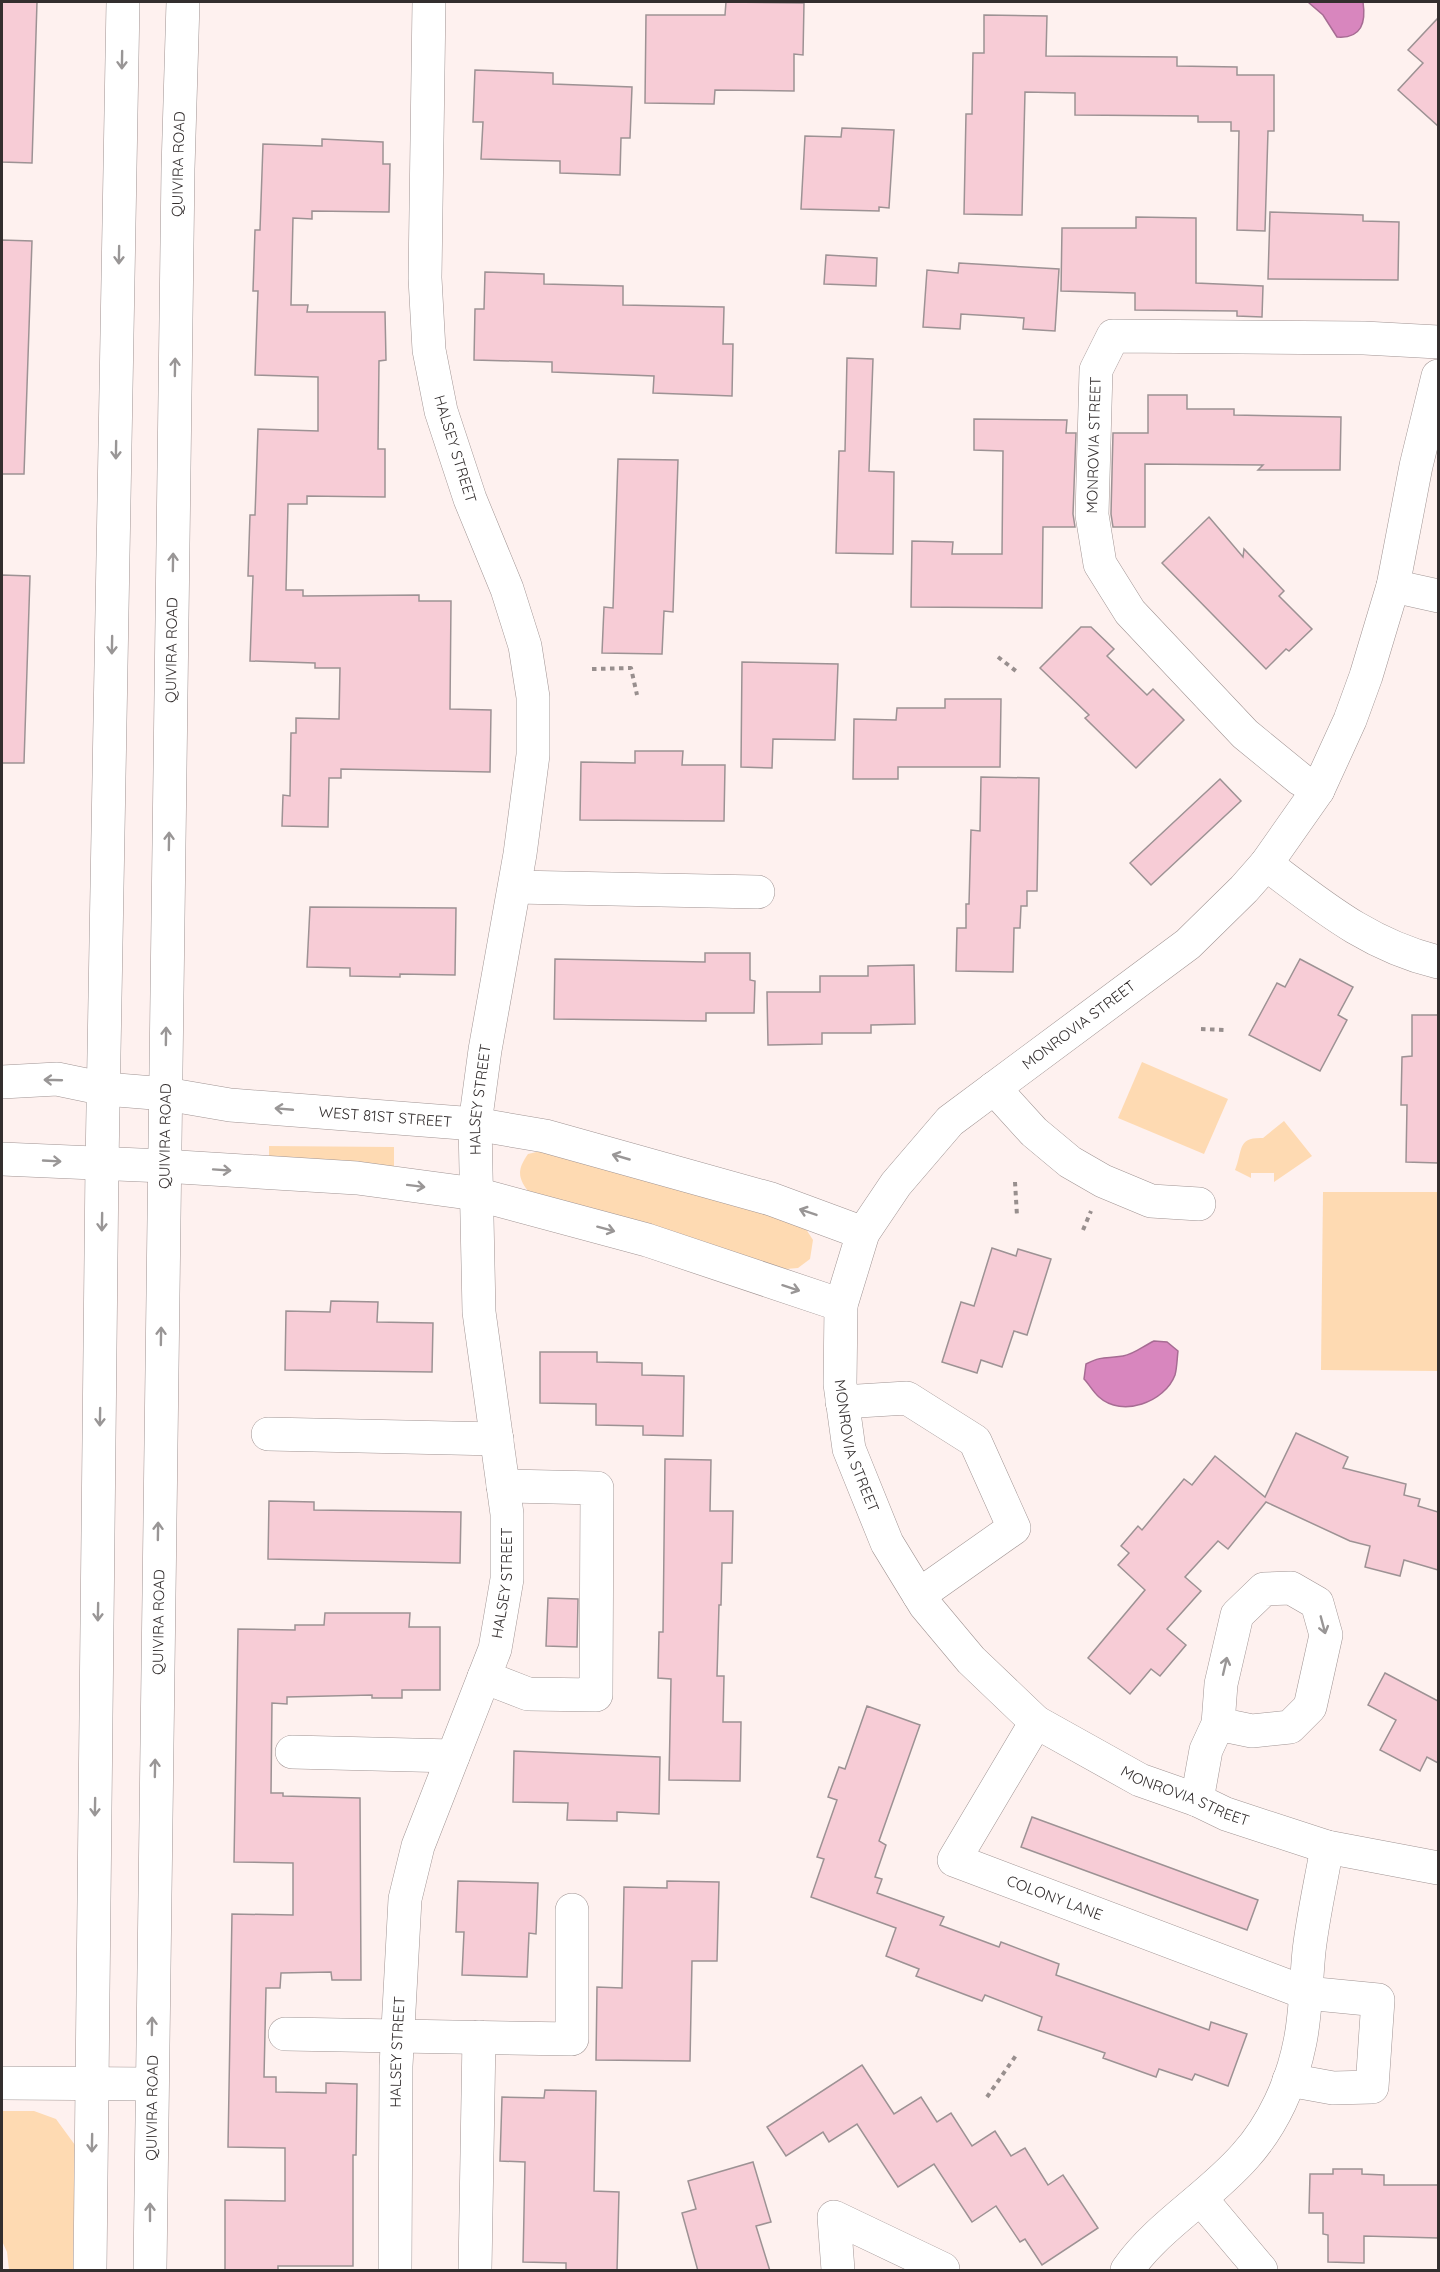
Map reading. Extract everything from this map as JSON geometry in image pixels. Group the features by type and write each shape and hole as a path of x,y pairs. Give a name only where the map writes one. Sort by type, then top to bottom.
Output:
{"street":[{"path":"90,2271 102,1164 123,2"},
{"path":"160,2 158,155 178,169"},
{"name":"QUIVIRA ROAD","path":"150,2271 163,1166 166,1094 178,169 183,2"},
{"name":"HALSEY STREET","path":"395,2271 397,2036 405,1899 418,1846 495,1649 507,1579 507,1514 479,1312 475,1124 485,1050 515,886 533,755 533,697 525,646 507,589 470,499 441,411 429,350 424,278 429,2"},
{"name":"MONROVIA STREET","path":"1318,790 1300,779 1245,734 1130,612 1100,564 1092,515 1096,370 1113,336 1352,338 1438,342"},
{"name":"MONROVIA STREET","path":"1438,376 1416,466 1394,586 1350,720 1318,790 1266,864 1188,944 950,1122 896,1184 863,1233 840,1305 840,1384 849,1449 887,1543 919,1595 971,1660 1036,1722 1140,1780 1197,1800 1226,1814 1327,1847 1438,1868"},
{"path":"1394,586 1438,596"},
{"path":"1266,864 1348,924 1379,942 1438,962"},
{"path":"515,886 758,892"},
{"name":"WEST 81ST STREET","path":"2,1082 57,1079 105,1089 166,1094 230,1104 475,1124 545,1136 771,1199 863,1233"},
{"path":"994,1088 1034,1132 1070,1162 1103,1181 1150,1201 1199,1204"},
{"path":"2,1159 163,1166 357,1179 477,1194 647,1240 840,1305"},
{"path":"842,1402 907,1398 975,1441 1014,1528 919,1595"},
{"path":"268,1434 497,1440"},
{"path":"484,1677 528,1694 596,1695 597,1488 503,1486"},
{"name":"COLONY LANE","path":"1036,1722 954,1860 1306,1993"},
{"path":"1197,1800 1206,1750 1218,1724"},
{"path":"292,1752 453,1756"},
{"path":"1127,2271 1140,2252 1163,2229 1201,2199 1245,2156 1270,2124 1289,2080 1300,2041 1309,1949 1327,1847"},
{"path":"285,2034 572,2039 572,1910"},
{"path":"1289,2080 1334,2088 1372,2087 1378,2000 1306,1993"},
{"path":"475,2271 479,2037"},
{"path":"2,2083 151,2084"},
{"path":"1201,2199 1261,2271"},
{"path":"838,2271 834,2217 943,2269 940,2271"}],"path":[{"path":"998,657 1016,671"},
{"path":"592,669 631,668 637,695"},
{"path":"1202,1029 1225,1030"},
{"path":"1014,1182 1017,1216"},
{"path":"987,2097 1017,2054"}],"shaded area":[{"path":"1308,2 1363,2 1363,22 1357,32 1352,35 1337,37 1323,15"},
{"path":"1142,1062 1228,1099 1204,1154 1118,1118"},
{"path":"1284,1121 1312,1156 1274,1182 1274,1173 1251,1173 1251,1178 1235,1170 1245,1142 1263,1138"},
{"path":"269,1146 394,1147 394,1171 269,1163"},
{"path":"541,1151 664,1181 804,1226 813,1240 810,1259 798,1268 786,1269 531,1195 523,1184 520,1170 528,1154"},
{"path":"1323,1192 1438,1192 1438,1371 1321,1370"},
{"path":"1154,1341 1167,1342 1178,1351 1175,1375 1170,1385 1153,1399 1131,1406 1108,1403 1097,1395 1084,1379 1086,1364 1101,1358 1127,1355"},
{"path":"2,2111 34,2111 56,2119 75,2145 73,2270 9,2270 7,2252 2,2241"}],"building":[{"path":"2,2 37,2 32,163 2,162"},
{"path":"726,2 804,3 803,55 794,54 794,91 715,90 714,104 645,103 646,15 725,15"},
{"path":"984,15 1047,16 1046,56 1177,57 1177,66 1237,67 1237,75 1274,75 1274,131 1268,131 1265,231 1237,230 1239,131 1231,131 1231,122 1198,122 1198,116 1075,115 1075,93 1025,92 1022,215 964,214 966,114 972,114 973,53 984,53"},
{"path":"1438,18 1438,126 1398,90 1423,63 1408,50"},
{"path":"475,70 553,73 553,84 632,87 630,138 621,138 620,175 560,173 560,161 481,159 483,122 473,122"},
{"path":"842,128 894,130 889,208 879,207 879,211 801,209 805,136 841,137"},
{"path":"322,139 383,142 383,164 390,164 389,212 312,211 312,219 293,218 291,305 308,305 307,312 385,312 386,360 379,361 378,449 385,449 385,497 307,496 307,504 288,504 286,590 303,590 303,596 419,595 419,601 451,601 450,709 491,710 490,772 341,769 341,778 329,778 328,827 282,826 283,795 290,796 291,733 296,733 296,718 339,719 340,668 315,668 315,663 250,661 253,576 248,576 250,515 255,515 258,429 318,431 318,377 255,375 258,291 253,291 255,230 260,230 263,144 322,146"},
{"path":"1270,212 1363,215 1363,221 1399,222 1398,280 1268,279"},
{"path":"1136,217 1196,218 1196,283 1263,286 1262,317 1237,316 1237,311 1135,310 1135,293 1061,291 1062,228 1136,228"},
{"path":"2,240 32,241 24,474 2,474"},
{"path":"826,255 877,258 876,286 824,284"},
{"path":"959,263 1059,269 1055,331 1023,329 1024,318 961,314 960,329 923,327 927,270 958,273"},
{"path":"485,272 544,274 544,284 623,286 623,305 724,307 723,344 733,344 732,396 653,393 654,376 552,372 552,362 474,360 475,309 484,309"},
{"path":"847,358 873,359 869,471 894,472 893,554 836,553 839,451 845,451"},
{"path":"1148,395 1187,395 1187,409 1234,409 1234,415 1341,417 1340,470 1258,470 1263,465 1145,464 1145,527 1113,527 1111,514 1113,433 1148,433"},
{"path":"974,419 1067,420 1066,433 1076,433 1073,514 1075,527 1043,527 1042,608 911,607 912,541 953,542 952,554 1002,554 1003,451 974,450"},
{"path":"618,459 678,460 673,612 664,611 662,654 602,653 604,607 613,608"},
{"path":"1209,517 1243,557 1244,549 1284,591 1279,596 1312,629 1289,651 1286,649 1266,669 1162,563"},
{"path":"2,575 30,576 24,763 2,763"},
{"path":"1081,627 1091,627 1114,649 1107,656 1147,695 1153,689 1184,720 1136,768 1085,718 1089,715 1040,668"},
{"path":"742,662 838,664 835,740 773,739 772,768 741,767"},
{"path":"945,699 1001,699 1000,767 898,767 898,779 853,779 854,719 896,720 897,708 945,708"},
{"path":"635,751 683,751 682,765 725,765 724,821 580,820 581,762 635,763"},
{"path":"981,777 1039,778 1037,891 1027,891 1027,906 1021,906 1020,928 1014,928 1013,972 956,971 957,928 966,928 966,904 969,904 971,830 980,831"},
{"path":"1220,779 1241,801 1151,885 1130,863"},
{"path":"310,907 456,908 455,975 350,976 350,968 307,967"},
{"path":"705,953 750,953 750,980 755,981 754,1013 706,1013 706,1021 554,1019 555,959 705,962"},
{"path":"1300,959 1353,987 1338,1015 1347,1020 1320,1071 1249,1035 1277,983 1285,987"},
{"path":"914,965 915,1024 871,1025 871,1033 822,1033 822,1044 768,1045 767,992 820,992 820,976 868,976 868,966"},
{"path":"1412,1015 1438,1015 1438,1163 1406,1162 1407,1105 1401,1105 1402,1057 1412,1056"},
{"path":"992,1248 1016,1256 1018,1249 1051,1259 1027,1335 1014,1331 1002,1367 981,1360 977,1373 942,1362 961,1302 974,1306"},
{"path":"331,1301 378,1302 377,1322 433,1323 432,1372 285,1370 286,1311 330,1312"},
{"path":"540,1352 597,1352 597,1362 642,1363 642,1375 684,1376 683,1436 643,1435 643,1426 596,1425 596,1404 540,1403"},
{"path":"1296,1433 1348,1457 1343,1468 1406,1484 1404,1495 1420,1499 1418,1506 1438,1512 1438,1570 1404,1560 1400,1576 1365,1567 1370,1546 1350,1541 1266,1502 1228,1549 1218,1541 1185,1577 1201,1591 1167,1629 1186,1645 1160,1676 1151,1669 1130,1694 1088,1658 1145,1590 1118,1565 1129,1553 1121,1546 1138,1526 1142,1530 1184,1479 1192,1485 1215,1456 1265,1497"},
{"path":"665,1459 711,1460 710,1511 733,1511 732,1563 722,1563 717,1676 724,1676 723,1722 741,1722 740,1781 669,1780 671,1679 658,1678 659,1632 663,1632"},
{"path":"269,1501 314,1502 314,1510 461,1512 460,1563 268,1559"},
{"path":"548,1598 578,1599 577,1647 546,1646"},
{"path":"325,1613 410,1613 409,1627 440,1627 440,1690 402,1690 402,1698 372,1698 372,1695 287,1697 287,1704 272,1703 271,1793 283,1793 283,1796 360,1798 361,1980 332,1980 331,1972 281,1973 280,1988 266,1988 264,2077 276,2077 276,2092 326,2093 326,2083 357,2084 356,2155 353,2155 353,2266 278,2266 278,2271 225,2271 225,2200 285,2201 285,2148 228,2147 232,1914 293,1915 293,1863 234,1862 238,1629 295,1630 295,1625 324,1625"},
{"path":"1385,1673 1438,1701 1438,1763 1427,1757 1420,1771 1380,1750 1396,1720 1368,1705"},
{"path":"867,1706 920,1725 879,1841 886,1845 875,1877 882,1879 877,1893 944,1917 940,1925 999,1947 1001,1942 1059,1964 1056,1975 1209,2030 1211,2022 1247,2034 1228,2086 1195,2074 1192,2080 1159,2069 1156,2077 1103,2058 1105,2053 1038,2030 1042,2017 985,1995 982,2001 916,1976 919,1969 886,1956 896,1928 811,1897 824,1859 817,1857 837,1800 828,1797 839,1767 845,1769"},
{"path":"514,1751 660,1757 659,1814 617,1812 617,1821 567,1820 568,1803 513,1802"},
{"path":"1032,1817 1258,1900 1247,1930 1021,1847"},
{"path":"458,1881 538,1883 536,1934 529,1933 527,1977 462,1975 464,1932 456,1932"},
{"path":"667,1881 719,1882 717,1961 692,1961 690,2061 596,2060 597,1987 622,1988 624,1887 667,1888"},
{"path":"862,2065 894,2114 921,2097 937,2122 951,2113 972,2146 995,2131 1011,2156 1025,2148 1048,2185 1063,2175 1098,2228 1042,2265 1025,2239 1020,2242 996,2206 972,2222 934,2164 898,2187 857,2124 829,2142 823,2132 786,2156 767,2127"},
{"path":"545,2090 596,2091 594,2191 619,2192 617,2271 566,2271 566,2263 523,2262 525,2162 500,2161 502,2097 544,2098"},
{"path":"753,2162 771,2222 756,2226 770,2271 698,2271 682,2213 696,2209 688,2181"},
{"path":"1333,2169 1362,2169 1362,2174 1384,2175 1384,2185 1438,2185 1438,2238 1364,2236 1364,2263 1328,2262 1328,2235 1323,2234 1323,2213 1309,2213 1310,2174 1333,2174"}]}
